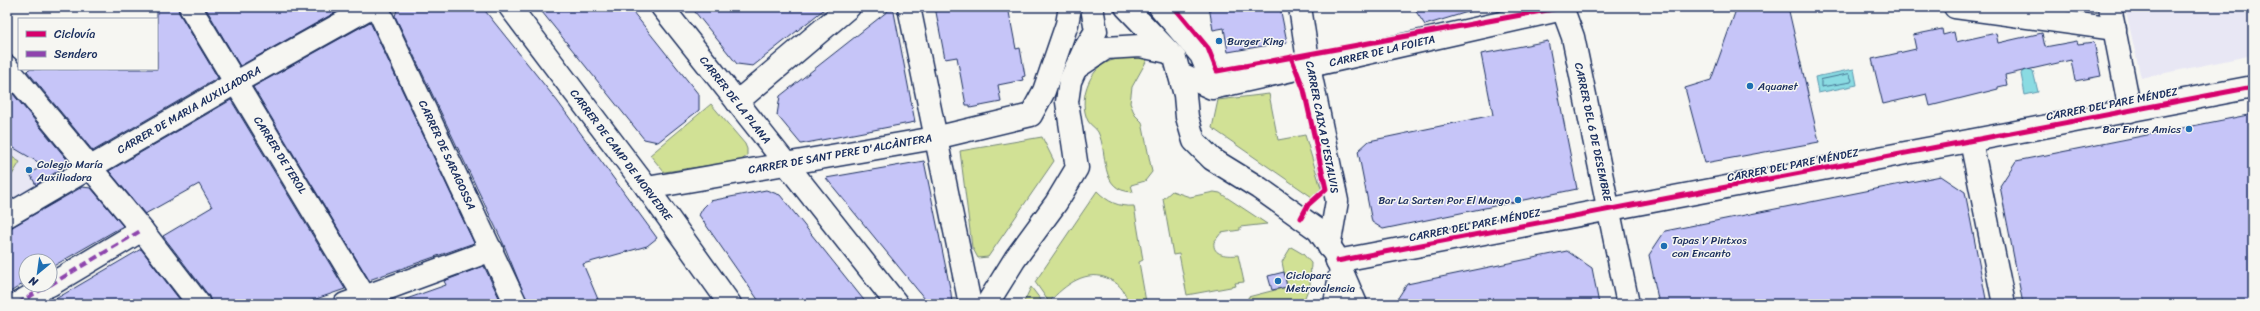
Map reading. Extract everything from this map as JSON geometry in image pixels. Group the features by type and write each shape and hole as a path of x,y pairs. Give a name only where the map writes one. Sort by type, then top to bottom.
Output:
{"street":[{"name":"CARRER DE TEROL","path":"190,7 368,301"},
{"name":"CARRER DE MARIA AUXILIADORA","path":"7,216 235,83 371,7"},
{"name":"CARRER DE SARAGOSSA","path":"377,7 516,304"},
{"name":"CARRER DE CAMP DE MORVEDRE","path":"510,7 647,188 730,304"},
{"name":"CARRER DE LA PLANA","path":"662,7 896,304"},
{"path":"737,102 849,7"},
{"path":"909,7 970,304"},
{"path":"987,304 1056,203 1077,168 1067,102 1070,81 1075,68 1096,31 1092,7"},
{"path":"1126,7 1175,58 1185,95 1187,117 1194,141 1212,159 1259,188 1318,230 1336,259 1356,304"},
{"name":"CARRER CAIXA D'ESTALVIS","path":"1300,7 1309,67 1337,201 1336,259"},
{"path":"1955,7 2115,28"},
{"path":"2110,7 2130,111"},
{"path":"1160,8 1164,48"},
{"path":"1160,8 1200,55 1209,74 1226,85"},
{"name":"CARRER DE LA FOIETA","path":"1179,73 1212,88 1563,8"},
{"name":"CARRER DEL 6 DE DESEMBRE","path":"1563,8 1573,37 1628,304"},
{"path":"1070,9 1077,38 1055,99 1061,121 1072,135"},
{"name":"CARRER DE SANT PERE D'ALCÀNTERA","path":"647,188 935,138 1031,115 1044,91 1070,9"},
{"path":"1075,68 1106,48 1140,46 1164,48"},
{"path":"7,67 142,230 198,304"},
{"name":"CARRER DEL PARE MÉNDEZ","path":"1336,259 1609,211 2253,87"},
{"path":"1971,141 2004,304"},
{"path":"58,280 142,230"},
{"path":"345,304 368,301 492,250"},
{"path":"1335,304 1336,259"},
{"path":"1000,304 1004,277"},
{"path":"17,304 36,293"}],"shaded area":[{"path":"2125,7 2253,7 2253,55 2141,78"},
{"name":"Colegio María Auxiliadora","path":"7,144 57,174 7,203"}],"green space":[{"path":"1146,56 1147,60 1132,87 1130,103 1135,115 1142,122 1152,172 1145,181 1131,185 1133,192 1122,190 1114,185 1109,178 1098,132 1088,121 1084,104 1087,86 1096,71 1102,65 1110,61 1128,57"},
{"path":"1269,94 1278,140 1305,135 1321,188 1312,197 1212,128 1218,100"},
{"path":"711,104 745,144 747,156 740,161 664,172 650,155"},
{"path":"1042,137 1054,161 988,257 978,258 972,247 960,151"},
{"path":"7,154 20,162 7,183"},
{"path":"1097,191 1105,198 1118,205 1134,206 1143,260 1139,262 1146,302 1128,304 1126,296 1115,282 1102,277 1093,276 1085,277 1069,284 1049,302 1035,282"},
{"path":"1172,191 1190,197 1214,192 1220,193 1267,224 1240,227 1240,230 1221,233 1214,242 1214,247 1218,253 1225,255 1238,255 1244,282 1235,283 1236,286 1187,295 1179,254 1173,255 1163,199"},
{"path":"1291,247 1303,254 1311,263 1310,285 1303,302 1301,304 1249,304 1248,297 1287,287 1282,262"},
{"path":"1031,287 1044,304 1023,304"}],"water":[{"path":"1854,69 1857,85 1818,93 1815,77"},
{"path":"2029,69 2033,71 2038,92 2025,95 2021,74 2023,70"}],"building":[{"path":"157,7 178,7 179,13 218,78 93,151 27,71 158,70"},
{"path":"205,7 345,7 240,66"},
{"path":"398,7 482,7 558,102 657,238 647,246 583,264 600,304 528,304 504,245 395,16"},
{"path":"538,7 629,7 699,95 699,110 658,142 644,139"},
{"path":"691,7 827,7 753,66 737,64"},
{"path":"893,7 915,122 801,144 777,115 780,96"},
{"path":"935,7 1008,7 1016,49 1020,48 1025,76 1022,77 1023,80 998,85 1001,102 970,108 970,105 966,105 957,57 945,59"},
{"path":"1209,7 1280,7 1287,42 1228,52 1224,28 1213,30"},
{"path":"1413,7 1470,7 1471,11 1425,25"},
{"name":"Aquanet","path":"1737,7 1788,7 1819,142 1705,163 1685,88 1711,80"},
{"path":"370,22 474,243 369,280 253,87"},
{"path":"1942,29 1943,35 1954,32 1956,42 1996,33 1998,43 2042,33 2045,47 2077,41 2078,44 2094,42 2101,76 2075,81 2071,60 2005,75 2007,85 1998,87 1998,89 1930,106 1927,94 1883,104 1872,59 1916,49 1913,35"},
{"path":"1548,41 1577,189 1383,229 1372,222 1358,151 1369,141 1493,115 1481,54"},
{"path":"8,88 70,163 36,185 30,174 43,165 7,144"},
{"path":"231,100 345,289 302,304 211,304 209,296 163,236 212,207 199,184 145,214 109,171"},
{"path":"2253,114 2253,304 2023,304 2000,186 2016,161"},
{"path":"924,161 952,304 929,304 826,178"},
{"path":"1941,176 1965,192 1987,304 1659,304 1649,255 1665,231"},
{"path":"82,187 91,188 123,226 58,263 58,253 18,253 18,287 7,294 7,230"},
{"path":"766,190 780,195 867,304 761,304 699,215 710,201"},
{"path":"141,249 183,304 47,304 71,290"},
{"path":"1567,251 1592,268 1599,304 1394,304 1407,284"},
{"path":"484,266 502,304 399,304 398,302 446,285 444,281"},
{"name":"Cicloparc Metrovalencia","path":"1284,272 1287,287 1272,290 1268,276"}],"marked path":[{"path":"58,280 142,230"},
{"path":"17,304 36,293"}],"cycle path":[{"path":"1174,7 1208,48 1217,71 1564,7"},
{"path":"1291,57 1304,90 1326,189 1308,205 1301,218"},
{"path":"1337,261 2253,87"}],"place":[{"name":"Burger King","path":"1219,41"},
{"name":"Aquanet","path":"1750,86"},
{"name":"Bar Entre Amics","path":"2189,129"},
{"name":"Colegio María Auxiliadora","path":"29,170"},
{"name":"Bar La Sarten Por El Mango","path":"1518,200"},
{"name":"Tapas Y Pintxos con Encanto","path":"1664,246"},
{"name":"Cicloparc Metrovalencia","path":"1278,281"}]}
